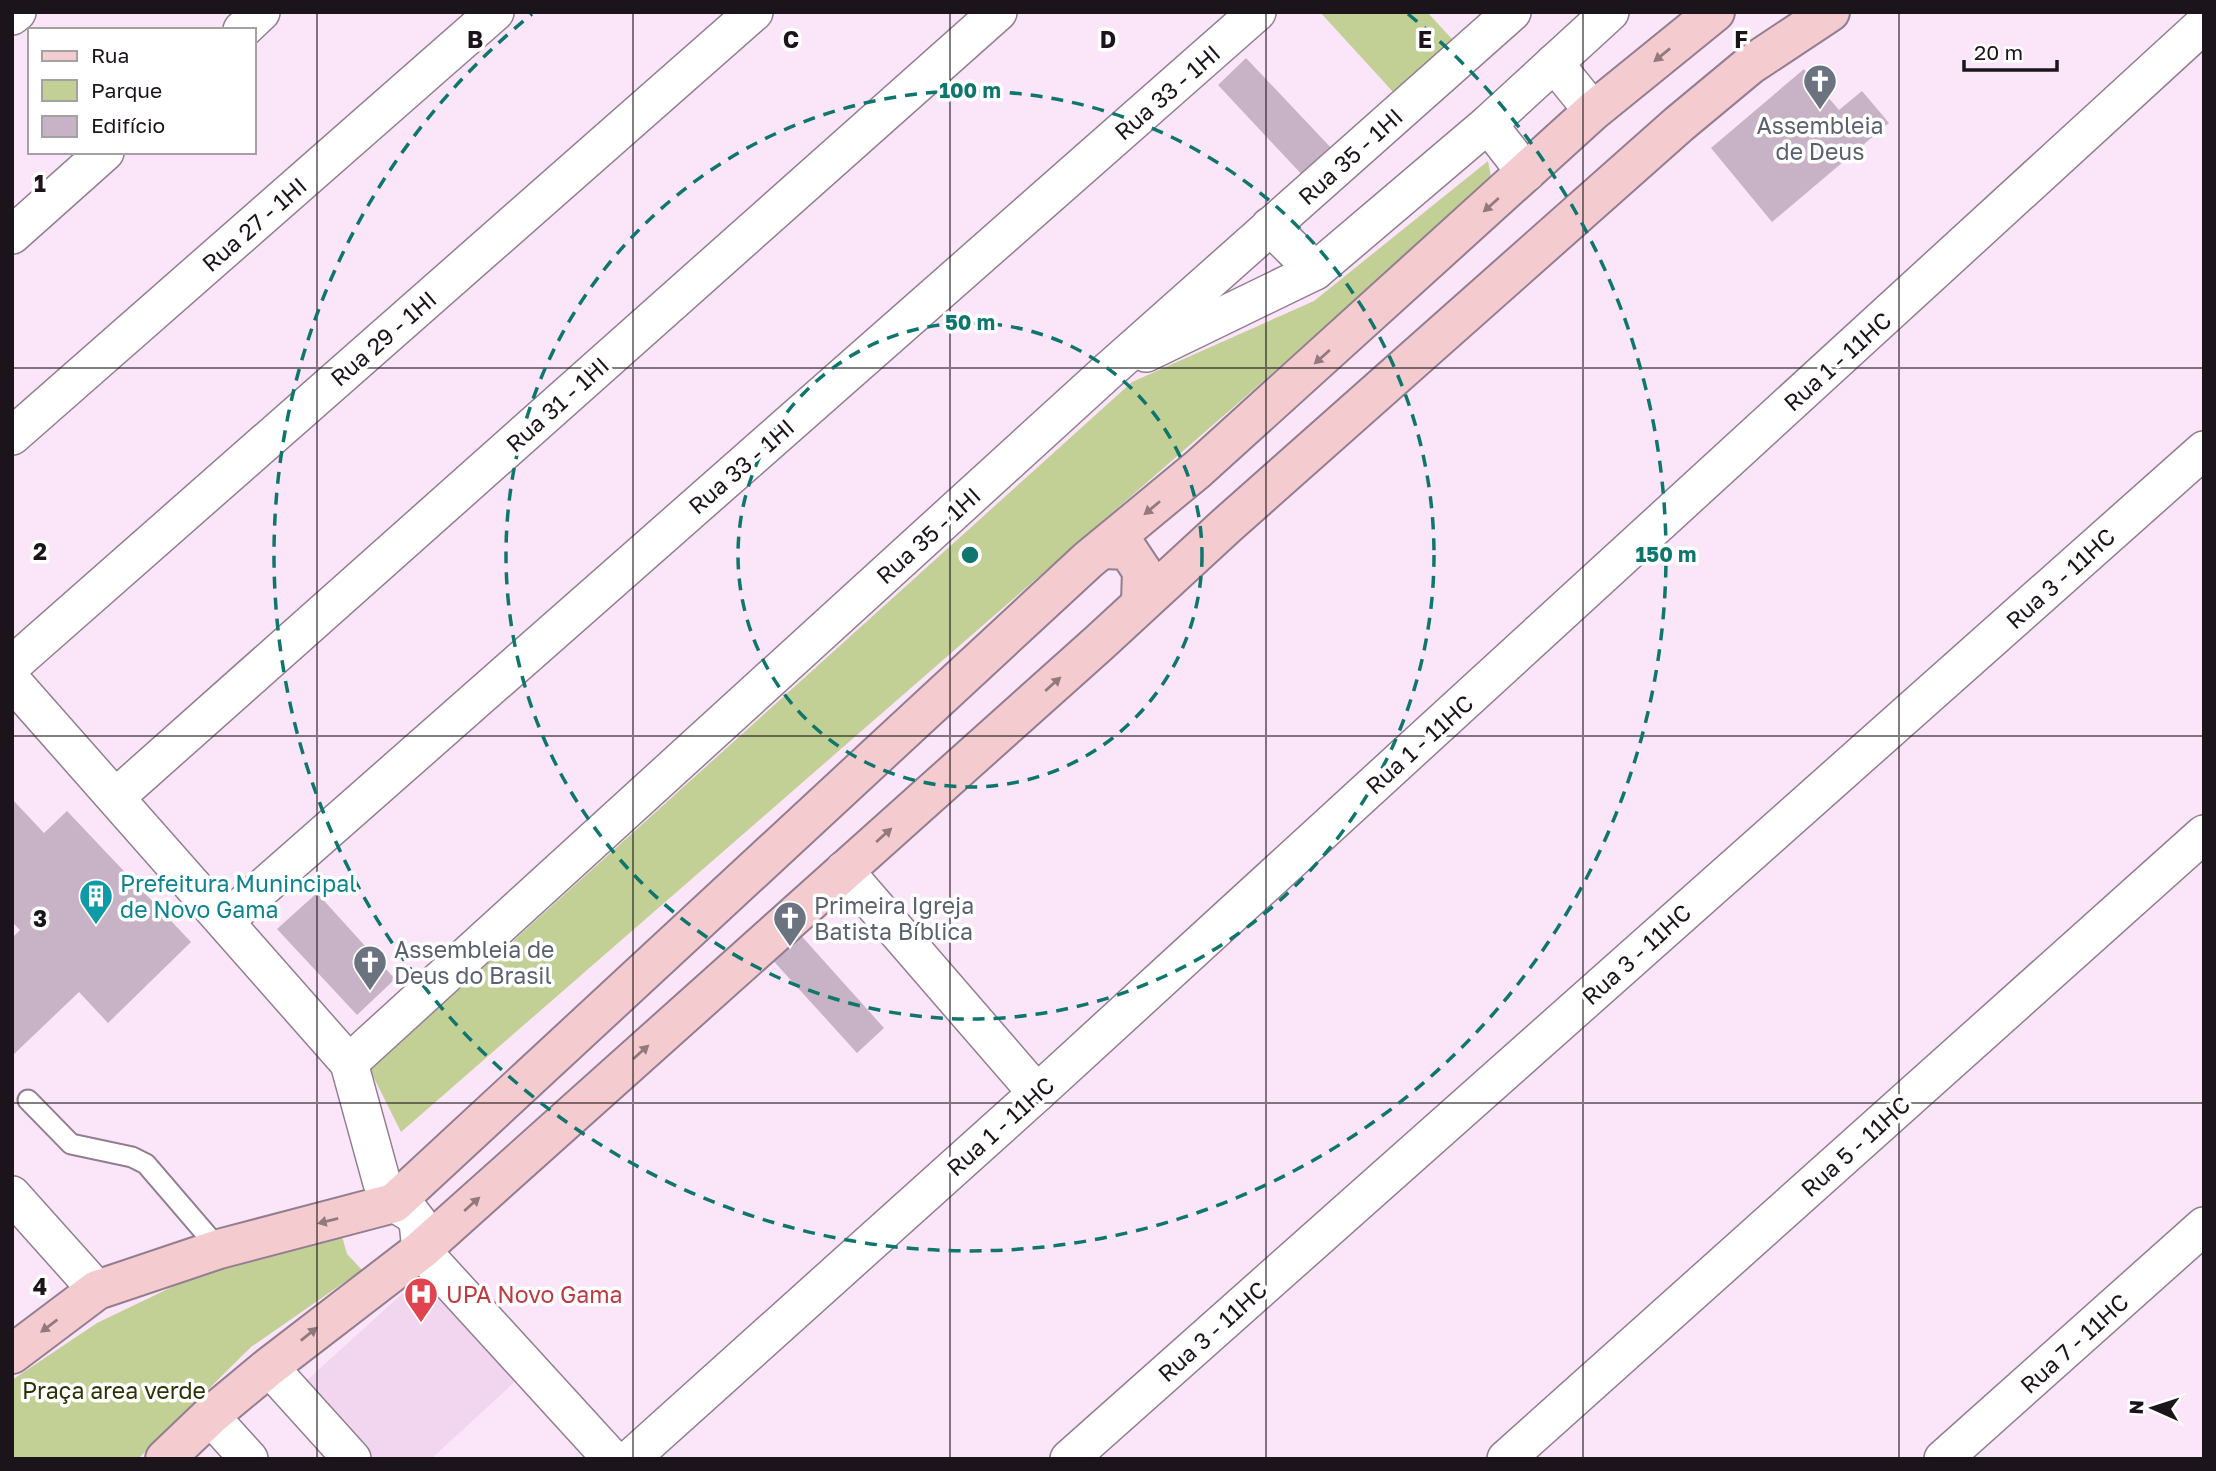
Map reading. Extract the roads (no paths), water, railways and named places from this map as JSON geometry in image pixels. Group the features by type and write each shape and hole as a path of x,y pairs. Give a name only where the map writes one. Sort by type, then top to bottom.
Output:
{"street":[{"path":"12,16 17,12"},
{"path":"244,28 261,12"},
{"name":"Rua 27 - 1HI","path":"12,436 495,12"},
{"name":"Rua 29 - 1HI","path":"12,665 754,12"},
{"name":"Rua 31 - 1HI","path":"116,797 998,12"},
{"name":"Rua 33 - 1HI","path":"225,920 1257,12"},
{"name":"Rua 35 - 1HI","path":"349,1063 1108,372 1512,12"},
{"path":"1108,372 1315,271 1488,124 1610,12"},
{"path":"12,1354 97,1290 219,1249 394,1203 1103,549 1187,479 1592,111 1715,12"},
{"path":"178,1453 210,1416 421,1250 1227,525 1679,124 1750,65 1830,12"},
{"name":"Rua 1 - 11HC","path":"630,1459 1038,1093 2204,24"},
{"path":"1555,63 1592,111"},
{"path":"1488,124 1526,173"},
{"path":"12,235 103,154"},
{"path":"1270,226 1315,271"},
{"name":"Rua 3 - 11HC","path":"1069,1459 2204,450"},
{"path":"1187,479 1189,500 1204,520 1227,525"},
{"path":"1103,549 1128,550 1142,571 1141,602"},
{"path":"12,681 349,1063 382,1183 394,1203 411,1213 418,1222 421,1250 612,1459"},
{"name":"Rua 5 - 11HC","path":"1506,1459 2204,834"},
{"path":"844,870 1038,1093"},
{"path":"12,1195 97,1290"},
{"name":"Rua 7 - 11HC","path":"1943,1459 2204,1226"},
{"path":"269,1367 352,1459"},
{"path":"210,1416 249,1459"}],"lane":[{"path":"28,1100 71,1144 132,1157 146,1164 219,1249"}],"place":[{"name":"Assembleia de Deus","path":"1820,111"},
{"name":"Prefeitura Munincipal de Novo Gama","path":"96,926"},
{"name":"Primeira Igreja Batista Bíblica","path":"790,948"},
{"name":"Assembleia de Deus do Brasil","path":"370,992"},
{"name":"UPA Novo Gama","path":"421,1324"}],"park label":[{"name":"Praça area verde","path":"114,1390"}]}
